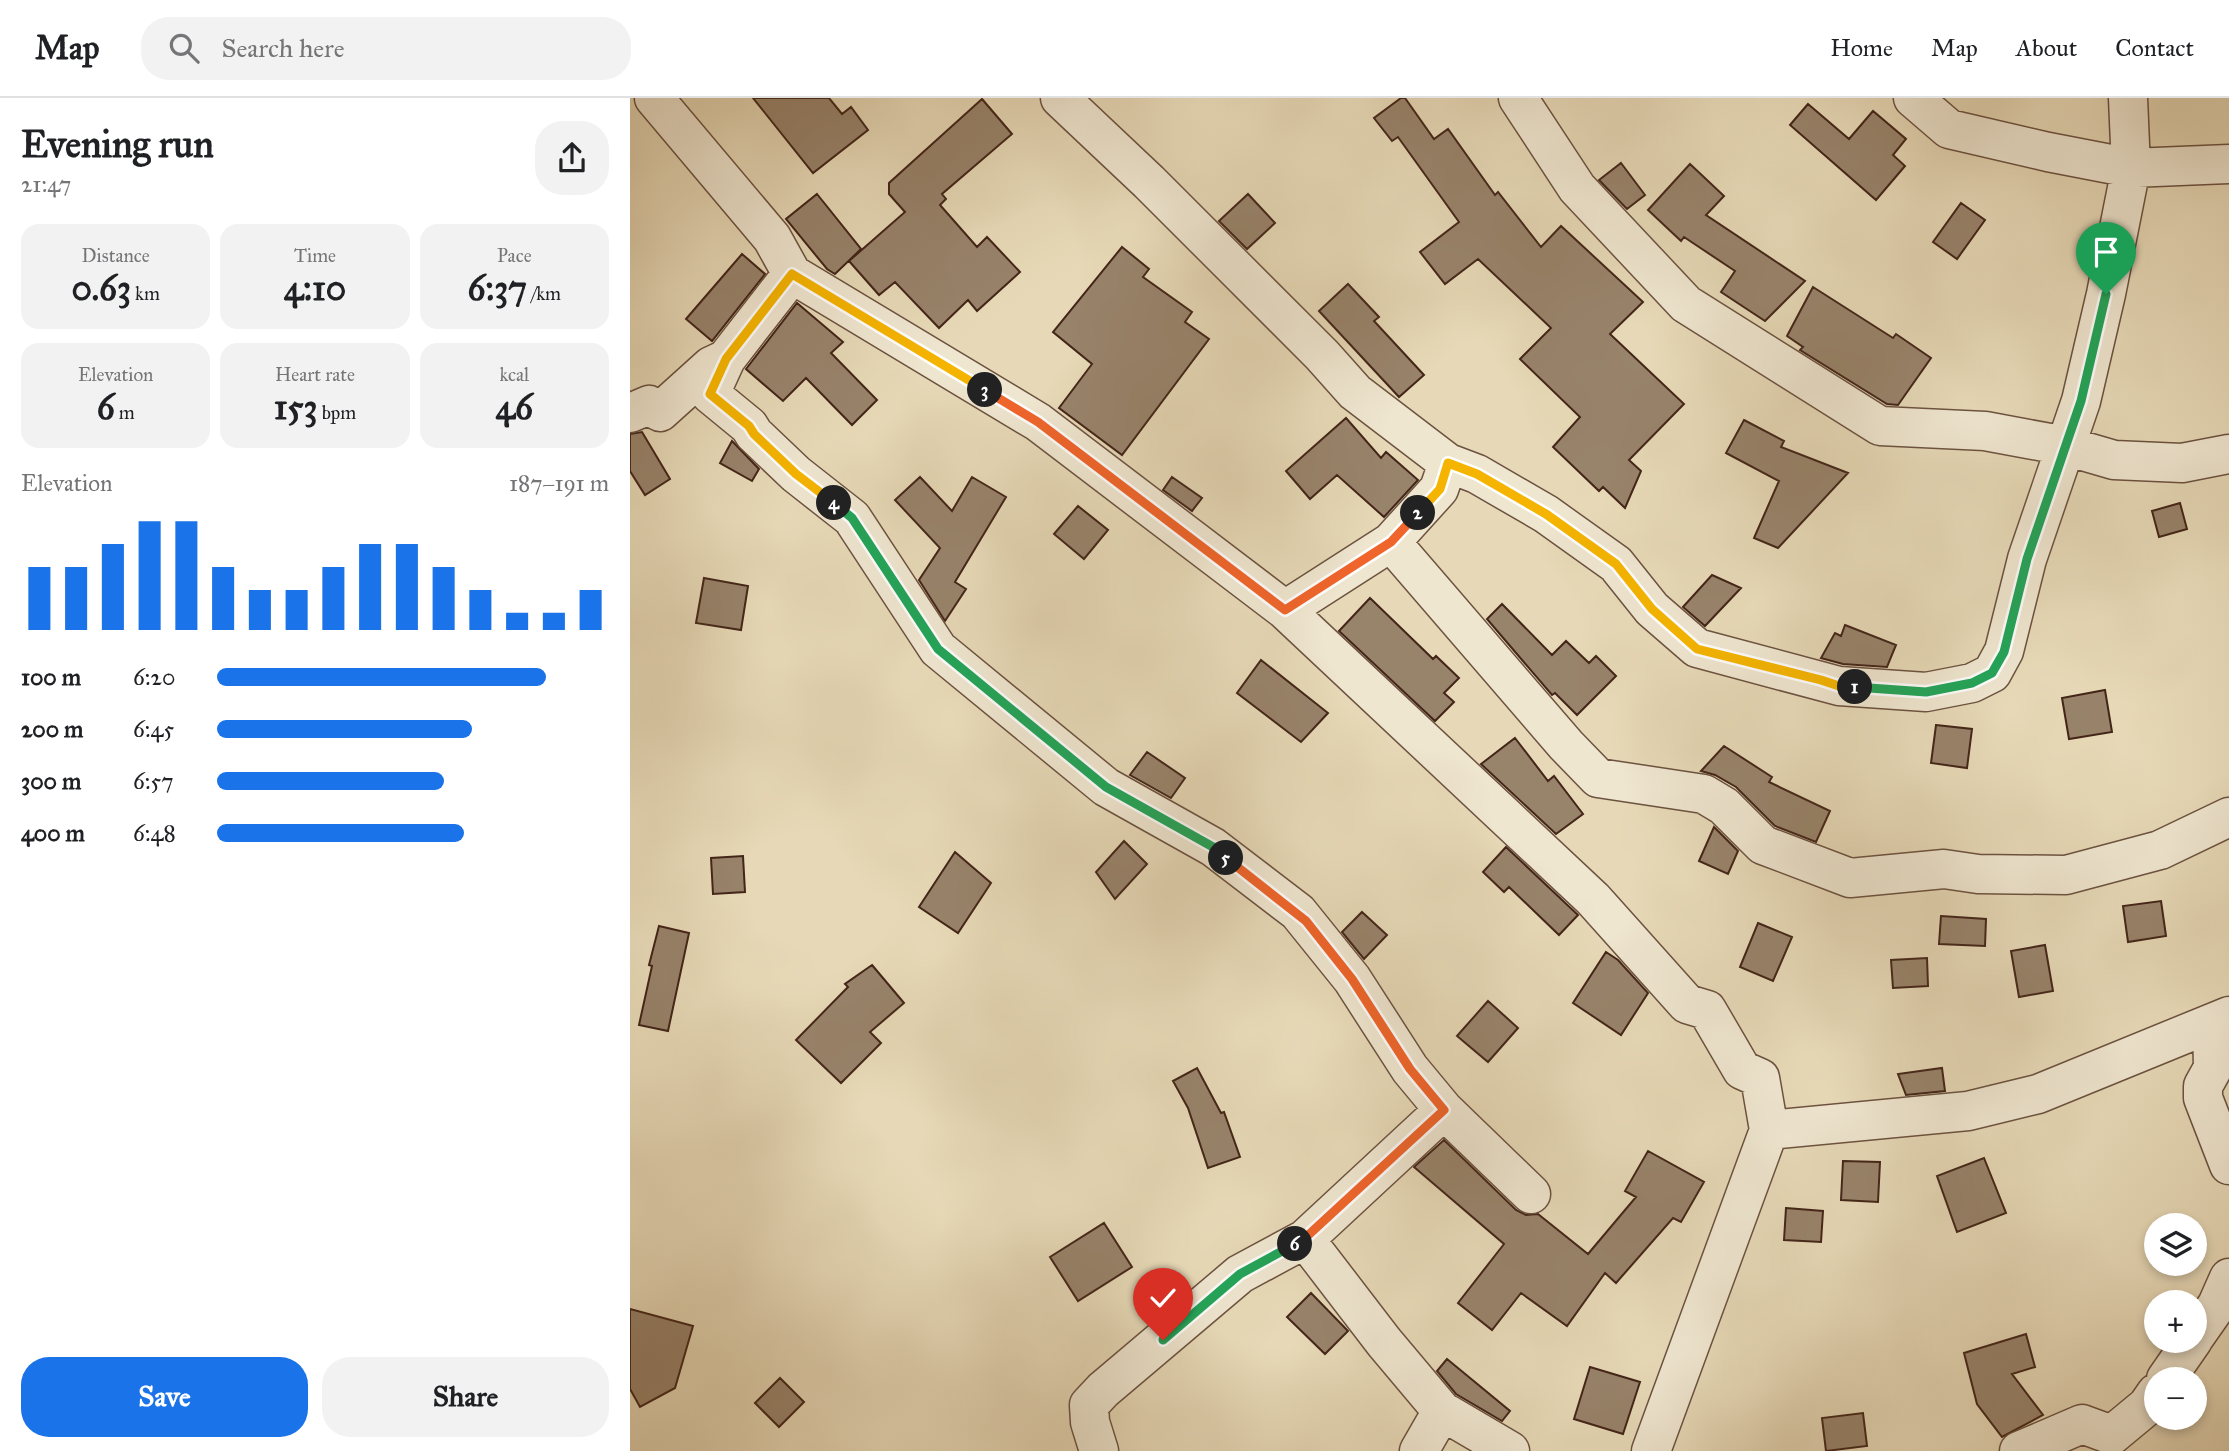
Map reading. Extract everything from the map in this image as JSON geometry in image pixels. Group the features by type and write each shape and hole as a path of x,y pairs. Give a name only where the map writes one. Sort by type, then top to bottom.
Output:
{"street":[{"path":"654,98 772,238 792,274 1038,422 1285,610 1593,899 1687,1004 1707,1010 1742,1070 1760,1078 1769,1130 1651,1451"},
{"path":"1060,98 1149,182 1322,355 1355,392 1448,463 1477,474 1546,514 1616,564 1652,609 1697,649 1839,686 1926,692 1972,683 1992,673 2004,652 2027,559 2084,388 2121,225 2131,168 2128,98"},
{"path":"1518,98 1577,188 1686,304 1880,426 1985,431 2066,446 2114,460 2182,463 2229,454"},
{"path":"1913,98 1949,129 2131,168 2229,164"},
{"path":"792,274 726,359 710,394 749,426 796,474 852,518 938,649 1106,787 1213,847 1298,912 1352,979 1410,1069 1444,1110 1531,1194"},
{"path":"630,413 649,405 660,412 712,366 726,359"},
{"path":"1285,610 1391,542 1440,489 1448,463"},
{"path":"1391,542 1566,745 1598,778 1704,794 1724,806 1763,845 1850,878 1944,869 1978,874 2066,875 2161,850 2229,817"},
{"path":"1769,1130 1969,1111 2038,1094 2220,1019"},
{"path":"2220,1019 2213,1068 2203,1086 2203,1098 2229,1165"},
{"path":"1099,1451 1090,1422 1090,1405 1103,1390 1240,1274 1304,1239 1444,1110"},
{"path":"1304,1239 1442,1411 1510,1451"},
{"path":"2207,1320 2217,1306 2229,1278"},
{"path":"2019,1451 2082,1424 2112,1435 2144,1408"},
{"path":"1419,1451 1442,1411"}],"building":[{"path":"753,98 829,98 842,114 851,107 868,130 813,173"},
{"path":"1401,98 1405,98 1434,139 1448,129 1495,195 1498,192 1541,247 1561,226 1643,302 1610,334 1684,404 1629,460 1641,471 1625,508 1603,487 1599,491 1553,447 1580,417 1520,359 1551,328 1478,259 1445,284 1420,252 1459,222 1398,137 1392,141 1374,118"},
{"path":"982,99 1012,134 942,194 946,199 940,205 977,247 987,237 1020,272 977,311 968,300 939,328 895,282 879,295 849,261 905,212 889,194 889,183"},
{"path":"1808,104 1849,139 1873,111 1906,139 1893,155 1905,166 1876,200 1790,125"},
{"path":"1621,163 1645,195 1627,209 1599,180"},
{"path":"1690,164 1724,196 1706,215 1805,281 1765,321 1721,292 1735,271 1684,237 1681,241 1648,210"},
{"path":"817,194 861,249 835,274 827,269 786,219"},
{"path":"1248,194 1275,223 1247,249 1219,221"},
{"path":"1961,203 1985,220 1957,259 1933,242"},
{"path":"1122,247 1149,269 1143,277 1192,312 1185,322 1209,339 1122,455 1059,408 1092,364 1053,332"},
{"path":"742,254 765,274 712,341 686,319"},
{"path":"1348,284 1379,317 1374,321 1424,375 1399,397 1319,311"},
{"path":"1813,287 1893,338 1896,334 1931,358 1898,405 1887,404 1800,350 1803,347 1787,336"},
{"path":"797,303 843,342 831,353 877,400 852,425 806,378 783,401 746,369"},
{"path":"1346,418 1381,458 1386,452 1418,480 1384,517 1337,475 1310,499 1286,471"},
{"path":"1744,420 1784,441 1781,447 1848,473 1778,548 1754,538 1779,481 1726,453"},
{"path":"642,432 670,479 645,495 630,471 630,434"},
{"path":"732,441 759,469 752,481 720,463"},
{"path":"920,477 952,511 972,477 1006,497 955,582 966,589 945,621 919,580 940,548 895,500"},
{"path":"1172,477 1202,498 1192,511 1163,490"},
{"path":"2180,503 2187,529 2159,537 2152,511"},
{"path":"1078,506 1108,530 1084,559 1054,534"},
{"path":"1712,575 1741,588 1705,626 1683,607"},
{"path":"704,578 748,586 741,630 696,623"},
{"path":"1370,598 1433,659 1436,656 1459,678 1444,693 1454,702 1435,721 1339,631"},
{"path":"1502,604 1552,655 1566,641 1589,663 1596,656 1616,676 1577,715 1555,693 1552,695 1487,619"},
{"path":"1845,625 1896,645 1887,667 1843,664 1821,658 1835,633 1841,636"},
{"path":"1261,660 1328,713 1301,742 1237,693"},
{"path":"2105,690 2112,732 2069,739 2062,698"},
{"path":"1936,725 1972,729 1967,768 1931,763"},
{"path":"1515,738 1548,781 1554,776 1583,814 1556,834 1481,764"},
{"path":"1724,746 1772,777 1769,782 1830,811 1816,842 1775,826 1736,787 1715,775 1701,771"},
{"path":"1147,752 1185,778 1171,798 1130,775"},
{"path":"1714,827 1738,851 1728,874 1699,861"},
{"path":"1124,841 1147,864 1115,899 1096,872"},
{"path":"1506,847 1578,915 1559,935 1509,887 1504,892 1483,872"},
{"path":"955,852 991,883 958,933 919,907"},
{"path":"743,856 745,892 713,894 711,858"},
{"path":"2161,901 2166,936 2128,942 2123,906"},
{"path":"1362,912 1387,935 1364,959 1342,932"},
{"path":"1941,916 1986,919 1985,946 1939,944"},
{"path":"1758,923 1792,937 1773,981 1740,967"},
{"path":"659,926 689,933 668,1031 639,1025"},
{"path":"2045,945 2053,991 2019,997 2011,951"},
{"path":"1606,952 1618,960 1648,993 1621,1035 1573,1003"},
{"path":"1927,958 1928,986 1893,988 1891,960"},
{"path":"872,965 904,1003 870,1032 881,1043 841,1083 796,1040 848,987 845,984"},
{"path":"1488,1001 1518,1028 1488,1062 1457,1036"},
{"path":"1197,1068 1221,1113 1224,1112 1240,1157 1208,1168 1188,1108 1173,1081"},
{"path":"1942,1068 1945,1091 1906,1095 1898,1074"},
{"path":"1444,1140 1516,1210 1526,1215 1538,1214 1588,1254 1636,1197 1625,1191 1648,1151 1704,1182 1681,1222 1673,1218 1616,1283 1605,1273 1567,1326 1521,1293 1492,1330 1458,1303 1504,1244 1414,1167"},
{"path":"1984,1158 2006,1213 1957,1232 1937,1176"},
{"path":"1843,1161 1880,1162 1878,1202 1841,1200"},
{"path":"1786,1208 1823,1211 1821,1242 1784,1240"},
{"path":"1104,1223 1132,1267 1078,1301 1050,1257"},
{"path":"1311,1293 1348,1331 1325,1354 1287,1317"},
{"path":"630,1309 693,1326 675,1388 640,1407 630,1389"},
{"path":"2026,1334 2035,1367 2012,1374 2043,1415 2002,1437 1977,1404 1964,1353"},
{"path":"1447,1359 1510,1411 1502,1421 1456,1394 1437,1371"},
{"path":"1590,1367 1640,1382 1623,1434 1574,1419"},
{"path":"780,1378 804,1402 779,1427 755,1403"},
{"path":"1863,1413 1867,1446 1826,1451 1822,1418"}],"route":[{"path":"1163,1340 1240,1274 1304,1239 1444,1110 1410,1069 1352,979 1298,912 1213,847 1106,787 938,649 852,518 796,474 749,426 710,394 726,359 792,274 1038,422 1285,610 1391,542 1440,489 1448,463 1477,474 1546,514 1616,564 1652,609 1697,649 1839,686 1926,692 1972,683 1992,673 2004,652 2027,559 2081,401 2106,294"}]}
